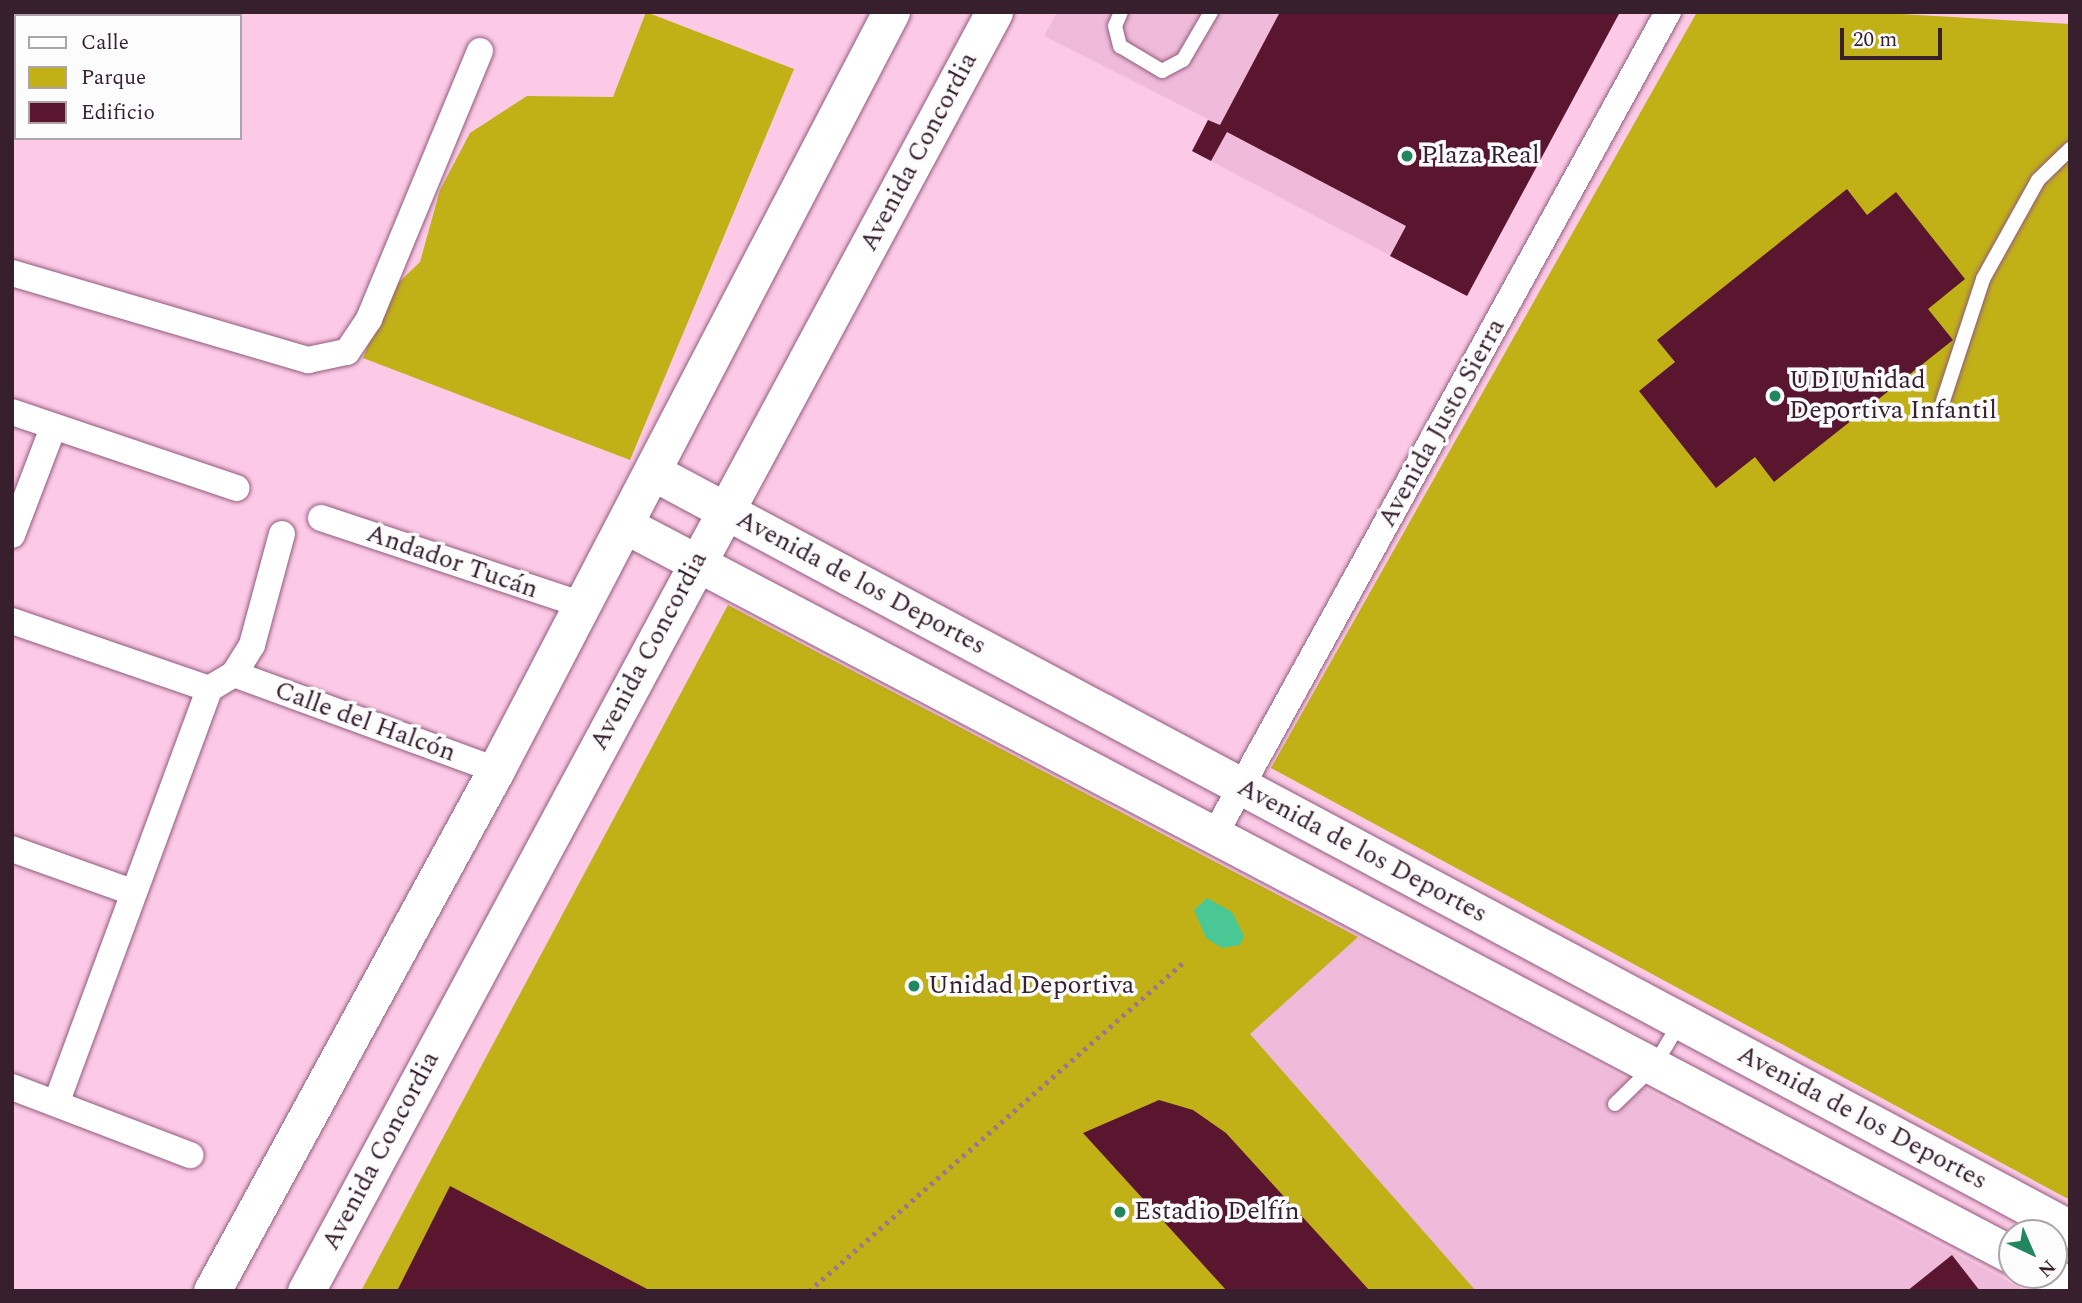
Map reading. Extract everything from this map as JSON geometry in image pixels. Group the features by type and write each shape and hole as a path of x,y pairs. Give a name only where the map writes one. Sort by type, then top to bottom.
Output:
{"street":[{"path":"212,1291 496,770 891,12"},
{"name":"Avenida Concordia","path":"306,1291 994,12"},
{"name":"Avenida Justo Sierra","path":"1215,834 1668,12"},
{"path":"12,273 308,360 346,352 369,319 480,51"},
{"path":"12,412 52,430 236,488"},
{"path":"12,535 52,430"},
{"name":"Avenida de los Deportes","path":"653,472 2070,1229"},
{"name":"Andador Tucán","path":"321,518 582,605"},
{"name":"Avenida de los Deportes","path":"625,525 698,561 1998,1248"},
{"path":"57,1101 129,891 209,689 234,674 252,645 282,534"},
{"path":"12,621 209,689"},
{"name":"Calle del Halcón","path":"234,674 496,770"},
{"path":"12,849 129,891"},
{"path":"12,1087 57,1101 190,1155"}],"lane":[{"path":"1121,12 1115,26 1120,46 1162,71 1183,60 1211,12"},
{"path":"1942,401 1983,279 2038,180 2070,149"},
{"path":"1615,1104 1654,1066 1681,1021"}],"path":[{"path":"809,1291 1185,961"}],"shaded area":[{"name":"Plaza Real","path":"1057,12 1620,12 1467,296 1192,151 1208,119 1044,36"},
{"name":"Unidad Deportiva","path":"728,605 1998,1276 1998,1289 2027,1291 361,1291"},
{"path":"1207,898 1232,912 1244,936 1240,945 1222,948 1206,938 1194,910"}],"green space":[{"path":"646,12 794,69 630,460 363,358 389,292 420,262 440,190 470,133 527,96 613,97"},
{"name":"UDIUnidad Deportiva Infantil","path":"1697,12 1867,12 2070,24 2070,1200 1271,768"},
{"name":"Unidad Deportiva","path":"728,605 1358,937 1250,1034 1476,1291 361,1291"}],"building":[{"name":"Plaza Real","path":"1280,12 1620,12 1467,296 1390,256 1406,226 1227,132 1211,161 1192,151 1208,120 1220,125"},
{"path":"1847,189 1867,215 1896,192 1965,279 1928,309 1953,340 1774,482 1755,457 1716,488 1639,391 1675,362 1657,340"},
{"path":"1159,1100 1193,1110 1226,1133 1370,1291 1227,1291 1083,1133"},
{"path":"450,1186 651,1291 397,1291"},
{"path":"1952,1255 1980,1291 1907,1291"}],"place":[{"name":"Plaza Real","path":"1407,156"},
{"name":"UDIUnidad Deportiva Infantil","path":"1775,396"},
{"name":"Unidad Deportiva","path":"914,986"},
{"name":"Estadio Delfín","path":"1120,1212"}]}
